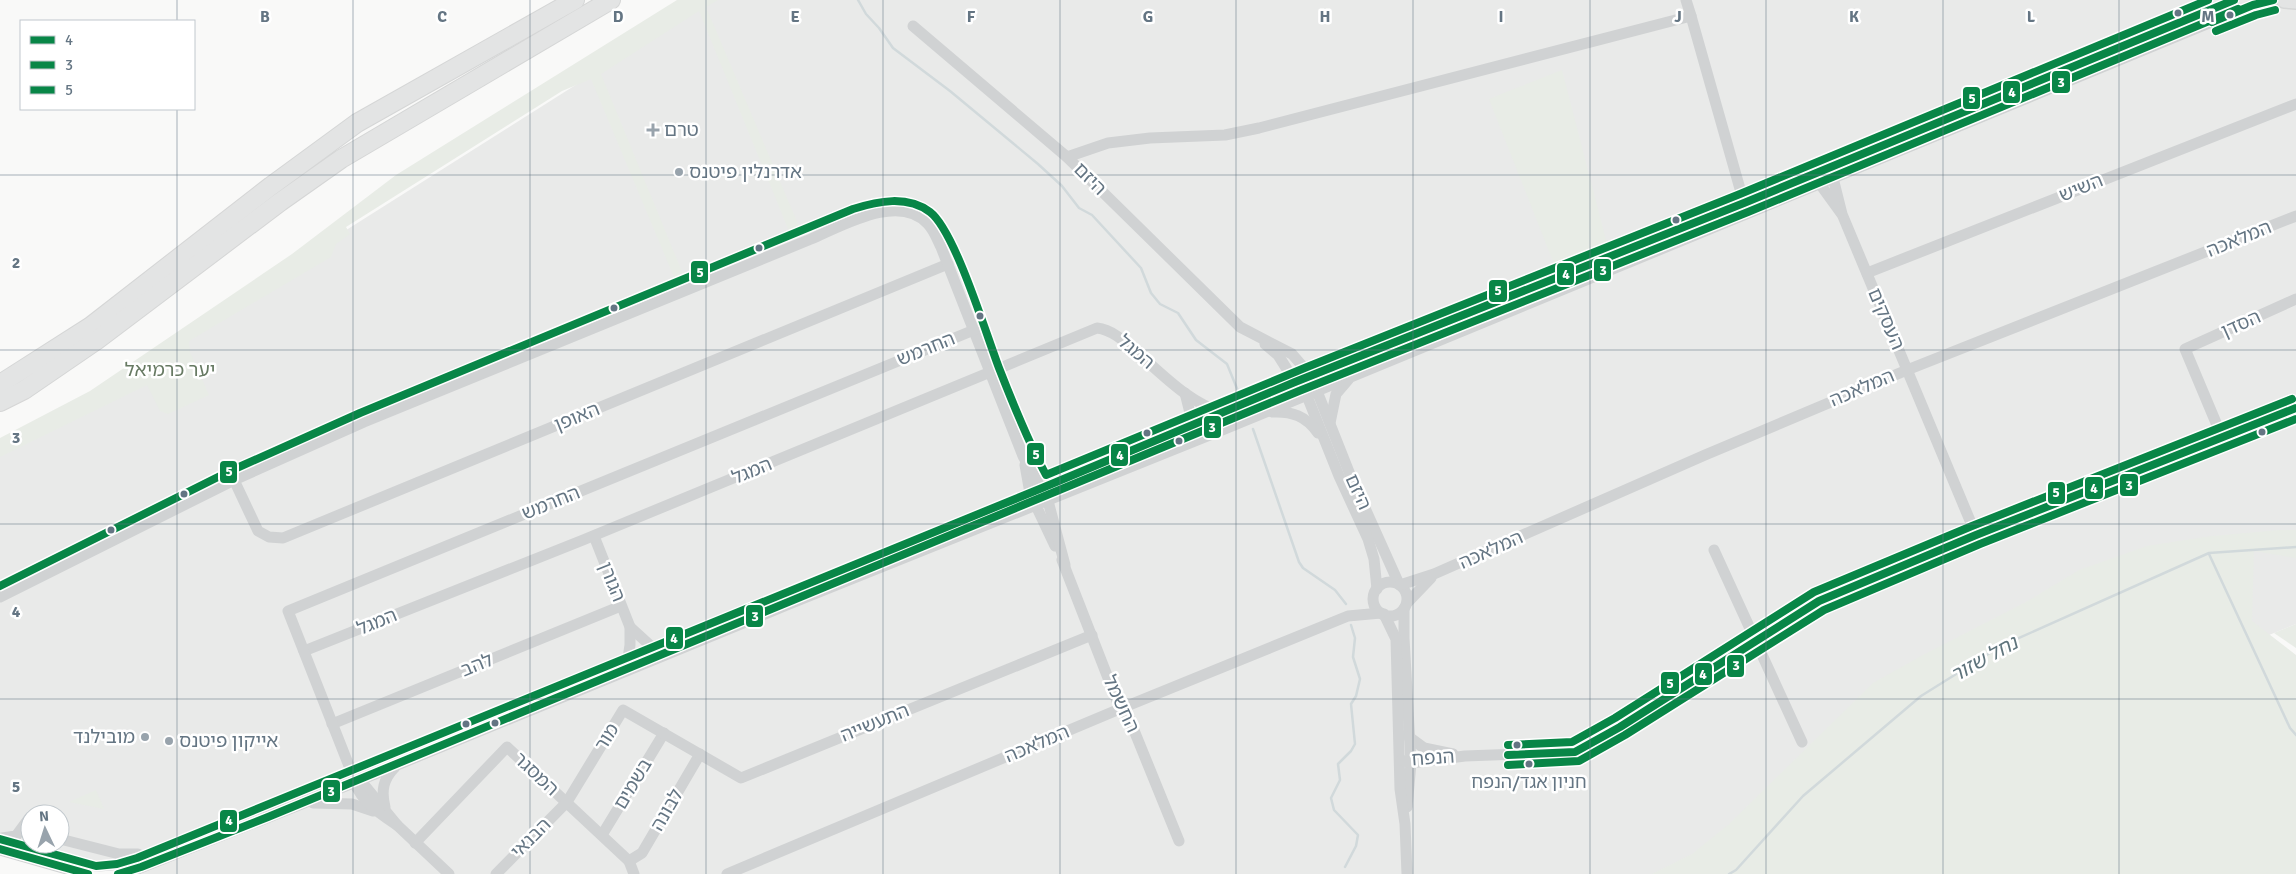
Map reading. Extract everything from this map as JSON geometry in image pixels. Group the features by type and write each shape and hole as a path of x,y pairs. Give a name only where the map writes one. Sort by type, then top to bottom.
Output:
{"highway":[{"path":"0,384 91,326 271,186 357,123 574,0"},
{"path":"0,402 31,385 97,340 280,202 341,159 611,0"}],"street":[{"path":"1686,0 1744,203"},
{"path":"0,839 96,866 118,863 147,854 264,809 350,771 1030,493 1295,382 1744,203 2234,0"},
{"path":"125,874 1312,394 2253,5 2272,0"},
{"path":"1067,157 1108,143 1150,138 1225,135 1258,128 1691,16"},
{"name":"היזם","path":"913,26 1067,157 1240,328 1260,339 1282,347 1292,354 1310,376 1312,394 1324,442 1345,477 1400,585"},
{"name":"השיש","path":"1866,273 2296,104"},
{"path":"1824,170 1833,178 1842,214"},
{"path":"1820,184 1824,170"},
{"path":"1820,184 1842,214"},
{"path":"0,598 234,480 386,413 880,211 906,212 926,222 937,239 1023,456"},
{"name":"העסקים","path":"1842,214 1976,535"},
{"name":"המלאכה","path":"727,874 1122,708 1348,616 1388,582 1400,585 1434,574 1705,455 1907,370 2296,216"},
{"name":"האופן","path":"234,480 258,531 269,537 283,538 948,264"},
{"name":"הסדן","path":"2222,437 2185,349 2296,299"},
{"name":"המגל","path":"304,651 594,536 1097,328 1118,337 1184,393 1208,408 1223,413"},
{"name":"החרמש","path":"350,771 288,611 974,330"},
{"name":"היזם","path":"1260,339 1278,355 1295,382 1312,394 1330,425 1345,477 1374,559 1376,592"},
{"path":"1330,425 1334,400 1350,378"},
{"path":"1184,393 1190,413 1189,427"},
{"name":"הנפח","path":"1406,762 1465,756 1575,752 1600,739 1819,601 1976,535 2296,408"},
{"path":"1265,412 1284,412 1297,415 1314,427 1324,442"},
{"name":"החשמל","path":"1023,456 1048,501 1065,565 1117,701 1129,718 1179,841"},
{"name":"החשמל","path":"1023,456 1030,493 1035,506 1065,565"},
{"name":"הגורן","path":"594,536 630,627 628,658"},
{"path":"1714,550 1802,742"},
{"name":"המלאכה","path":"1348,616 1395,615 1406,606 1434,574"},
{"path":"1400,585 1406,592 1403,629 1409,737 1406,762"},
{"path":"1376,592 1374,602 1383,614 1396,639 1406,762 1407,874"},
{"name":"להב","path":"332,724 621,606"},
{"name":"הגורן","path":"630,627 653,648"},
{"name":"התעשייה","path":"664,734 741,778 1092,636"},
{"name":"מור","path":"567,802 623,710 664,734"},
{"name":"בשמים","path":"602,835 664,734"},
{"name":"הנפח","path":"1409,737 1424,748 1465,756"},
{"name":"המסגר","path":"416,843 507,747 629,861 634,874"},
{"name":"לבונה","path":"629,861 642,853 700,754"},
{"path":"381,810 384,781 401,763"},
{"path":"350,771 357,781 359,794 381,810 449,874"},
{"name":"הבנאי","path":"496,874 567,802"},
{"path":"302,804 352,804 381,810"},
{"path":"0,839 16,836 20,830"},
{"path":"70,842 119,854 147,854"},
{"path":"0,850 84,874"}],"shaded area":[{"path":"710,0 2296,0 2296,624 1687,874 140,874 133,867 83,872 26,854 70,854 70,804 20,804 20,852 0,846 0,449"}],"green space":[{"name":"יער כרמיאל","path":"677,0 718,0 706,7 801,231 791,236 699,11 601,74 685,279 676,282 591,79 562,91 346,227 350,234 336,244 331,257 189,341 190,352 209,395 168,414 160,411 147,385 0,457 0,438 90,391 292,254 396,175"},
{"path":"1562,70 1607,244 1554,264 1489,99"},
{"path":"2296,530 2296,558 2254,551 2252,621 2296,655 2296,874 1652,874 1692,854 1728,825 1873,683 1923,655 2026,602 2079,570 2147,546 2212,536"},
{"path":"2296,624 2296,648 2274,633"},
{"path":"96,790 104,809 69,802"}],"waterway":[{"path":"858,0 866,14 893,48 950,91 1038,164 1062,186 1079,208 1092,215 1141,268 1151,293 1160,304 1178,313 1196,340 1227,364 1238,391"},
{"path":"1253,429 1299,562 1303,568 1335,590 1346,604"},
{"name":"נחל שזור","path":"1729,874 1736,870 1803,796 1921,696 2001,646 2209,553 2296,547"},
{"path":"2209,554 2290,728 2296,735"},
{"path":"1345,867 1356,846 1358,835 1334,810 1331,798 1340,780 1338,764 1355,744 1351,704 1356,696 1360,679 1353,657 1355,638 1351,625"}],"transit line":[{"name":"5","path":"0,586 230,471 360,413 853,209 882,202 902,201 912,203 930,212 940,223 969,284 999,368 1027,436 1046,475 1307,367 1740,194 2208,0"},
{"name":"4","path":"0,839 96,866 117,864 137,858 1042,488 1295,382 1744,203 2234,0"},
{"name":"4","path":"2212,22 2253,5 2273,0"},
{"name":"3","path":"118,874 141,867 268,817 1299,391 1748,212 2238,9"},
{"name":"3","path":"2216,31 2256,15 2275,10"},
{"name":"5","path":"1508,745 1572,742 1615,718 1814,592 1972,526 2292,399"},
{"name":"4","path":"1508,755 1575,752 1620,727 1819,601 1976,535 2296,408"},
{"name":"3","path":"1508,765 1579,761 1625,735 1824,610 1980,544 2296,419"},
{"name":"3","path":"0,849 88,874"}],"place":[{"name":"טרם","path":"653,130"},
{"name":"אדרנלין פיטנס","path":"679,172"},
{"name":"מובילנד","path":"145,737"},
{"name":"אייקון פיטנס","path":"169,741"},
{"name":"חניון אגד/הנפח","path":"1529,764"}]}
